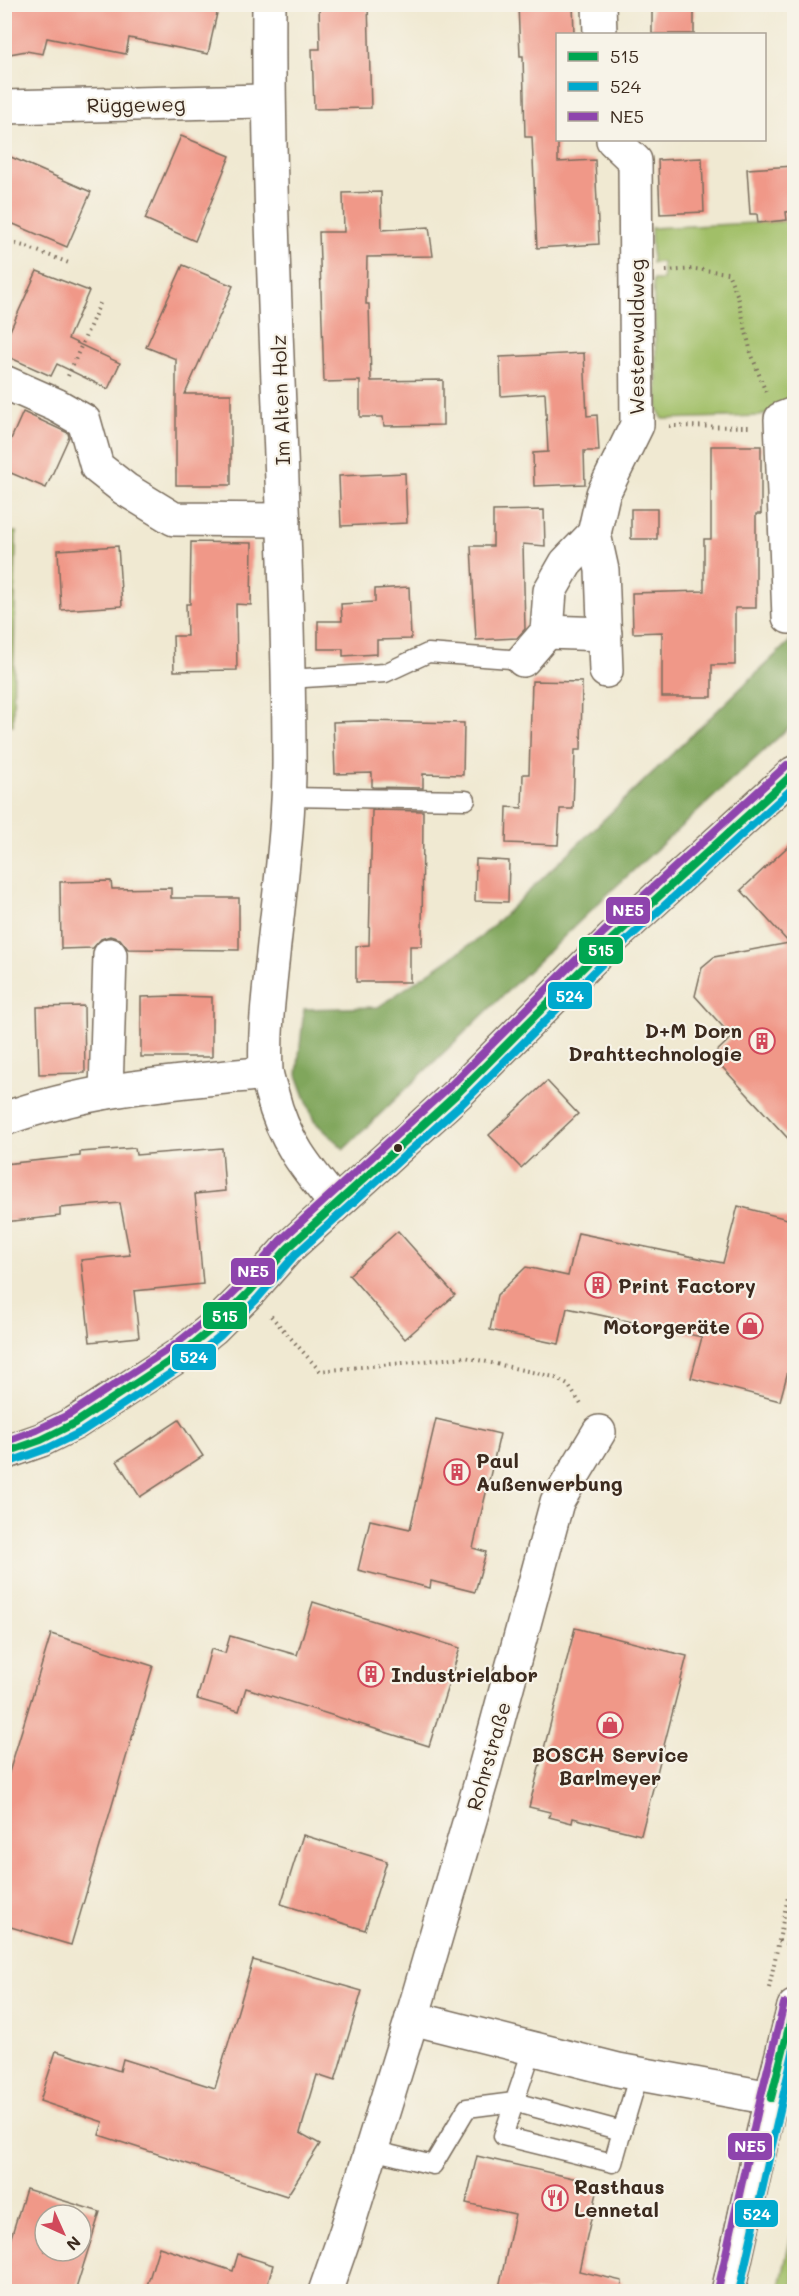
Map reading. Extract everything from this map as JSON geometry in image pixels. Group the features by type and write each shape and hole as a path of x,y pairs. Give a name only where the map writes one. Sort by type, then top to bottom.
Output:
{"street":[{"name":"Im Alten Holz","path":"269,4 268,101 284,520 288,796 268,1003 266,1072 276,1112 285,1135 305,1167 336,1204"},
{"path":"599,4 600,33"},
{"name":"Rüggeweg","path":"4,107 268,101"},
{"name":"Westerwaldweg","path":"606,671 602,570 594,534 603,494 637,425 635,161 614,141"},
{"path":"4,382 56,405 84,421 97,467 125,489 174,519 284,520"},
{"path":"784,418 789,617"},
{"path":"523,660 548,632 549,591 566,563 594,534"},
{"path":"548,632 605,634"},
{"path":"4,1453 41,1440 75,1423 182,1353 213,1328 288,1248 458,1093 619,933 795,773"},
{"path":"106,1092 110,955"},
{"path":"4,1119 41,1106 106,1092 266,1072"},
{"name":"Rohrstraße","path":"325,2292 372,2150 412,2018 480,1786 557,1502 599,1432"},
{"path":"728,2292 783,2098 794,2009"},
{"path":"412,2018 532,2050 639,2074 783,2098"}],"lane":[{"path":"288,678 386,674 428,653 523,660"},
{"path":"288,796 466,800"},
{"path":"532,2050 503,2136 613,2163 639,2074"},
{"path":"372,2150 434,2165 467,2108 514,2102 622,2131"}],"path":[{"path":"4,241 69,263"},
{"path":"636,267 663,272 695,269 728,273 738,297 751,353 784,418 747,428 637,425"},
{"path":"56,405 100,301"},
{"path":"249,1292 320,1371 465,1357 554,1377 568,1385 599,1432"},
{"path":"794,2009 765,2005 795,1868"},
{"path":"779,1941 795,1946"}],"green space":[{"path":"794,221 794,403 760,416 663,419 658,410 653,280 663,280 662,262 652,263 651,228"},
{"path":"5,532 16,532 13,725 4,724"},
{"path":"794,627 794,723 611,891 344,1149 314,1121 297,1075 304,1009 378,1007 481,937 790,641"},
{"path":"794,2223 794,2291 779,2291"}],"building":[{"path":"4,4 219,4 208,54 129,38 126,54 47,38 43,54 26,51 4,55"},
{"path":"319,4 368,4 371,108 314,109 312,49 320,49"},
{"path":"518,4 573,4 574,33 556,33 558,162 595,160 599,244 537,248 532,137 525,137 523,56 520,56"},
{"path":"694,4 694,33 652,33 652,5"},
{"path":"181,136 230,156 195,241 145,219"},
{"path":"4,154 91,192 67,247 4,220"},
{"path":"702,158 704,212 660,214 658,160"},
{"path":"794,166 794,211 786,212 787,220 758,223 757,214 750,214 747,169"},
{"path":"381,192 382,230 429,227 433,256 367,257 366,304 369,304 371,381 443,380 443,425 384,426 383,417 360,417 360,381 324,382 319,232 344,232 343,193"},
{"path":"183,265 233,286 185,394 231,394 231,485 176,485 176,359 146,347"},
{"path":"37,271 89,291 68,339 120,363 108,389 57,364 51,376 4,355 4,344"},
{"path":"584,353 587,416 597,415 599,451 584,451 585,484 534,486 533,453 548,452 545,393 501,396 500,357"},
{"path":"23,412 68,433 69,437 46,488 4,470 4,455"},
{"path":"711,446 761,446 761,514 756,514 756,608 735,608 735,665 712,665 712,697 662,697 662,632 633,633 632,593 704,591 704,539 711,539"},
{"path":"405,473 407,523 341,526 339,476"},
{"path":"631,509 657,509 657,539 631,539"},
{"path":"544,510 545,546 523,544 525,629 517,638 476,640 471,546 493,546 493,511"},
{"path":"191,542 252,543 251,605 236,604 237,670 174,671 173,636 187,636 186,604 190,604"},
{"path":"118,546 122,606 61,610 58,550"},
{"path":"409,587 411,639 377,640 377,654 343,656 343,649 318,649 318,621 342,621 341,604 375,602 375,589"},
{"path":"532,681 582,682 581,750 575,750 573,809 560,809 558,845 506,843 507,807 522,808 523,774 529,774"},
{"path":"333,722 464,723 463,775 423,774 423,788 372,787 372,773 335,774"},
{"path":"372,810 423,811 422,946 410,946 410,982 356,982 356,946 369,945"},
{"name":"D+M Dorn Drahttechnologie","path":"795,840 795,1146 712,1056 732,1037 695,996 702,967 714,957 789,943 741,890"},
{"path":"476,859 509,861 508,902 475,901"},
{"path":"111,881 112,889 171,888 171,898 239,898 239,950 128,949 120,939 110,936 101,939 93,948 61,949 60,882"},
{"path":"141,997 212,997 212,1057 141,1057"},
{"path":"84,1006 85,1073 39,1074 37,1007"},
{"path":"547,1081 578,1114 521,1168 489,1135"},
{"path":"135,1148 136,1155 222,1148 225,1191 195,1194 203,1284 134,1291 139,1337 90,1342 81,1260 130,1255 120,1203 60,1208 60,1216 4,1222 4,1164 80,1156 80,1152"},
{"path":"738,1206 795,1221 795,1345 780,1401 691,1378 702,1337 567,1308 559,1344 490,1330 497,1295 526,1267 568,1276 578,1233 723,1263"},
{"path":"398,1231 455,1295 405,1339 349,1275"},
{"name":"Paul Außenwerbung","path":"436,1419 500,1434 473,1548 486,1552 475,1592 431,1581 430,1588 358,1570 370,1520 410,1529"},
{"path":"179,1420 203,1456 140,1497 117,1461"},
{"name":"Industrielabor","path":"313,1602 460,1648 429,1746 246,1688 239,1711 197,1699 211,1649 225,1653 230,1636 297,1655"},
{"name":"BOSCH Service Barlmeyer","path":"575,1628 687,1656 641,1835 573,1818 572,1823 549,1817 550,1812 529,1807"},
{"path":"51,1634 153,1666 71,1945 4,1925 4,1789"},
{"path":"303,1835 387,1861 365,1930 281,1904"},
{"path":"253,1960 362,1991 335,2081 317,2075 300,2133 320,2144 287,2196 99,2135 103,2122 40,2101 56,2051 120,2071 123,2059 215,2088"},
{"path":"477,2156 599,2184 579,2271 622,2281 621,2292 498,2292 515,2214 466,2203"},
{"path":"26,2189 71,2203 33,2203 33,2263 84,2263 75,2292 4,2292 4,2260"},
{"path":"93,2210 100,2212 93,2234"},
{"path":"159,2247 233,2271 238,2254 273,2265 268,2282 281,2286 280,2292 145,2292"}],"transit line":[{"name":"NE5","path":"4,1442 37,1430 70,1414 176,1344 206,1320 281,1240 451,1085 604,932 787,765"},
{"name":"515","path":"4,1453 41,1440 75,1423 182,1353 213,1328 288,1248 458,1093 611,940 794,773"},
{"name":"524","path":"7,1463 46,1449 81,1432 188,1362 220,1336 257,1299 295,1255 465,1101 618,948 794,787"},
{"name":"NE5","path":"718,2290 784,2004"},
{"name":"515","path":"771,2098 794,2007"},
{"name":"524","path":"739,2292 794,2048"}],"place":[{"name":"D+M Dorn Drahttechnologie","path":"762,1041"},
{"name":"Print Factory","path":"598,1285"},
{"name":"Motorgeräte","path":"750,1326"},
{"name":"Paul Außenwerbung","path":"457,1472"},
{"name":"Industrielabor","path":"371,1674"},
{"name":"BOSCH Service Barlmeyer","path":"610,1725"},
{"name":"Rasthaus Lennetal","path":"555,2198"}]}
